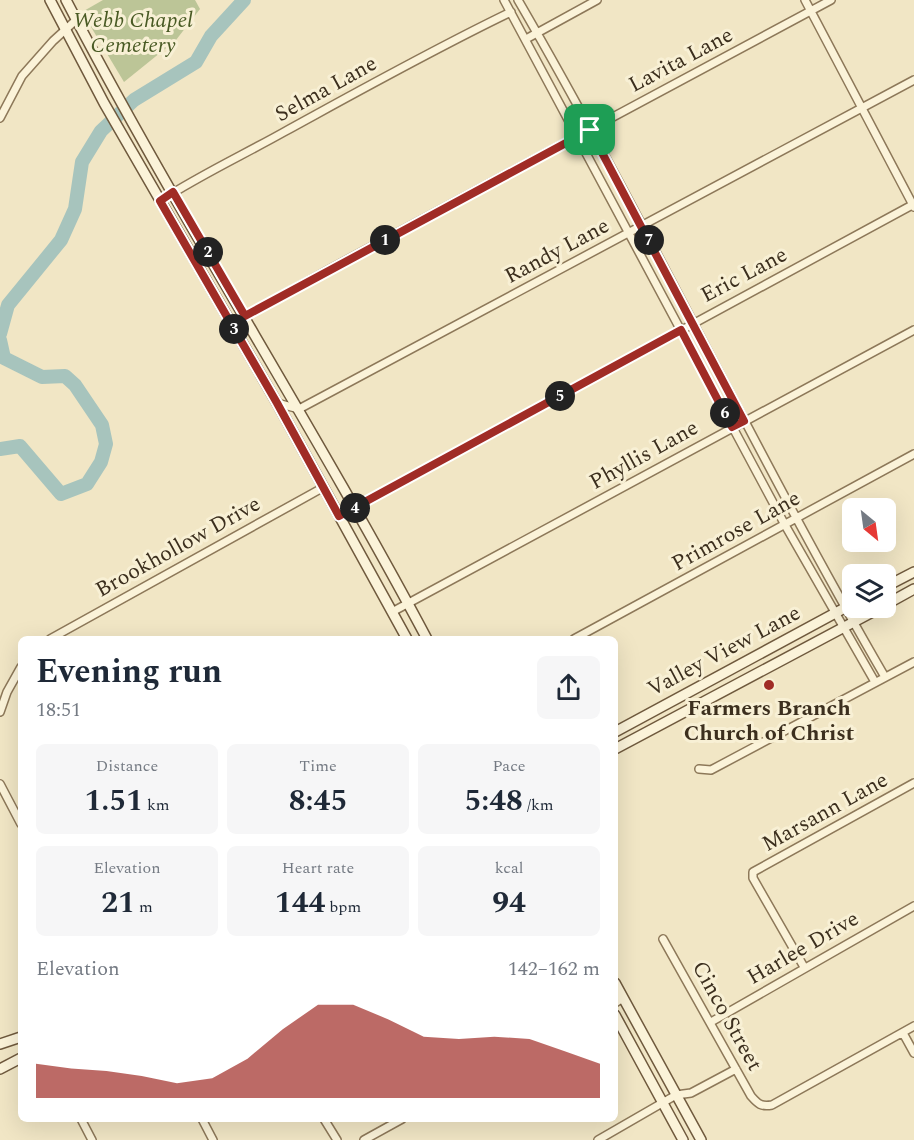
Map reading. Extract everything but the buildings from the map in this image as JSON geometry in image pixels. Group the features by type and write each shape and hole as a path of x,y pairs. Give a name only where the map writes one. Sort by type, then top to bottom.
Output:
{"main road":[{"path":"50,0 104,104 277,403 405,636"},
{"path":"66,0 425,636"},
{"path":"896,581 914,572"},
{"path":"896,599 914,589"},
{"name":"Valley View Lane","path":"618,730 842,610"},
{"name":"Valley View Lane","path":"618,748 862,618"},
{"path":"625,727 633,740"},
{"path":"619,1000 701,1140"},
{"path":"618,1021 683,1140"},
{"path":"0,1044 18,1038"},
{"path":"0,1069 18,1060"}],"street":[{"path":"504,0 732,427 835,614 849,625 885,677"},
{"path":"518,0 590,130 796,518 842,594"},
{"path":"526,39 597,0"},
{"path":"805,0 914,205"},
{"name":"Lavita Lane","path":"231,324 831,0"},
{"name":"Selma Lane","path":"160,201 442,45 511,12"},
{"path":"0,118 22,76 52,41 76,20"},
{"name":"Randy Lane","path":"299,409 914,80"},
{"name":"Eric Lane","path":"339,516 914,205"},
{"name":"Phyllis Lane","path":"392,612 409,605 732,427 914,330"},
{"path":"277,403 299,409"},
{"name":"Primrose Lane","path":"580,636 914,454"},
{"name":"Brookhollow Drive","path":"55,636 324,487"},
{"path":"849,618 849,625 875,682"},
{"path":"699,769 711,770 914,662"},
{"path":"0,712 7,692 18,673"},
{"path":"0,685 7,692"},
{"name":"Marsann Lane","path":"804,967 753,878 753,872 914,783"},
{"path":"0,784 18,818"},
{"name":"Harlee Drive","path":"711,1022 914,906"},
{"name":"Cinco Street","path":"663,939 751,1096 758,1104 772,1105 903,1033"},
{"path":"914,1026 903,1033 914,1053"},
{"path":"598,1140 676,1095 691,1093 736,1069"},
{"path":"83,1122 93,1140"},
{"path":"204,1122 213,1140"},
{"path":"326,1122 337,1140"},
{"path":"364,1140 397,1122"}],"green space":[{"name":"Webb Chapel Cemetery","path":"103,0 195,0 200,9 176,40 124,82 82,12"}],"waterway":[{"path":"0,334 8,305 61,240 75,209 82,162 101,131 134,100 196,62 211,36 244,0"},
{"path":"0,340 4,358 42,377 65,376 75,385 102,425 106,444 101,462 87,484 61,494 20,446 0,449"}],"place":[{"name":"Farmers Branch Church of Christ","path":"769,685"}],"route":[{"path":"590,130 744,421 732,427 681,330 339,516 277,403 160,201 173,192 245,316 590,130"}]}
